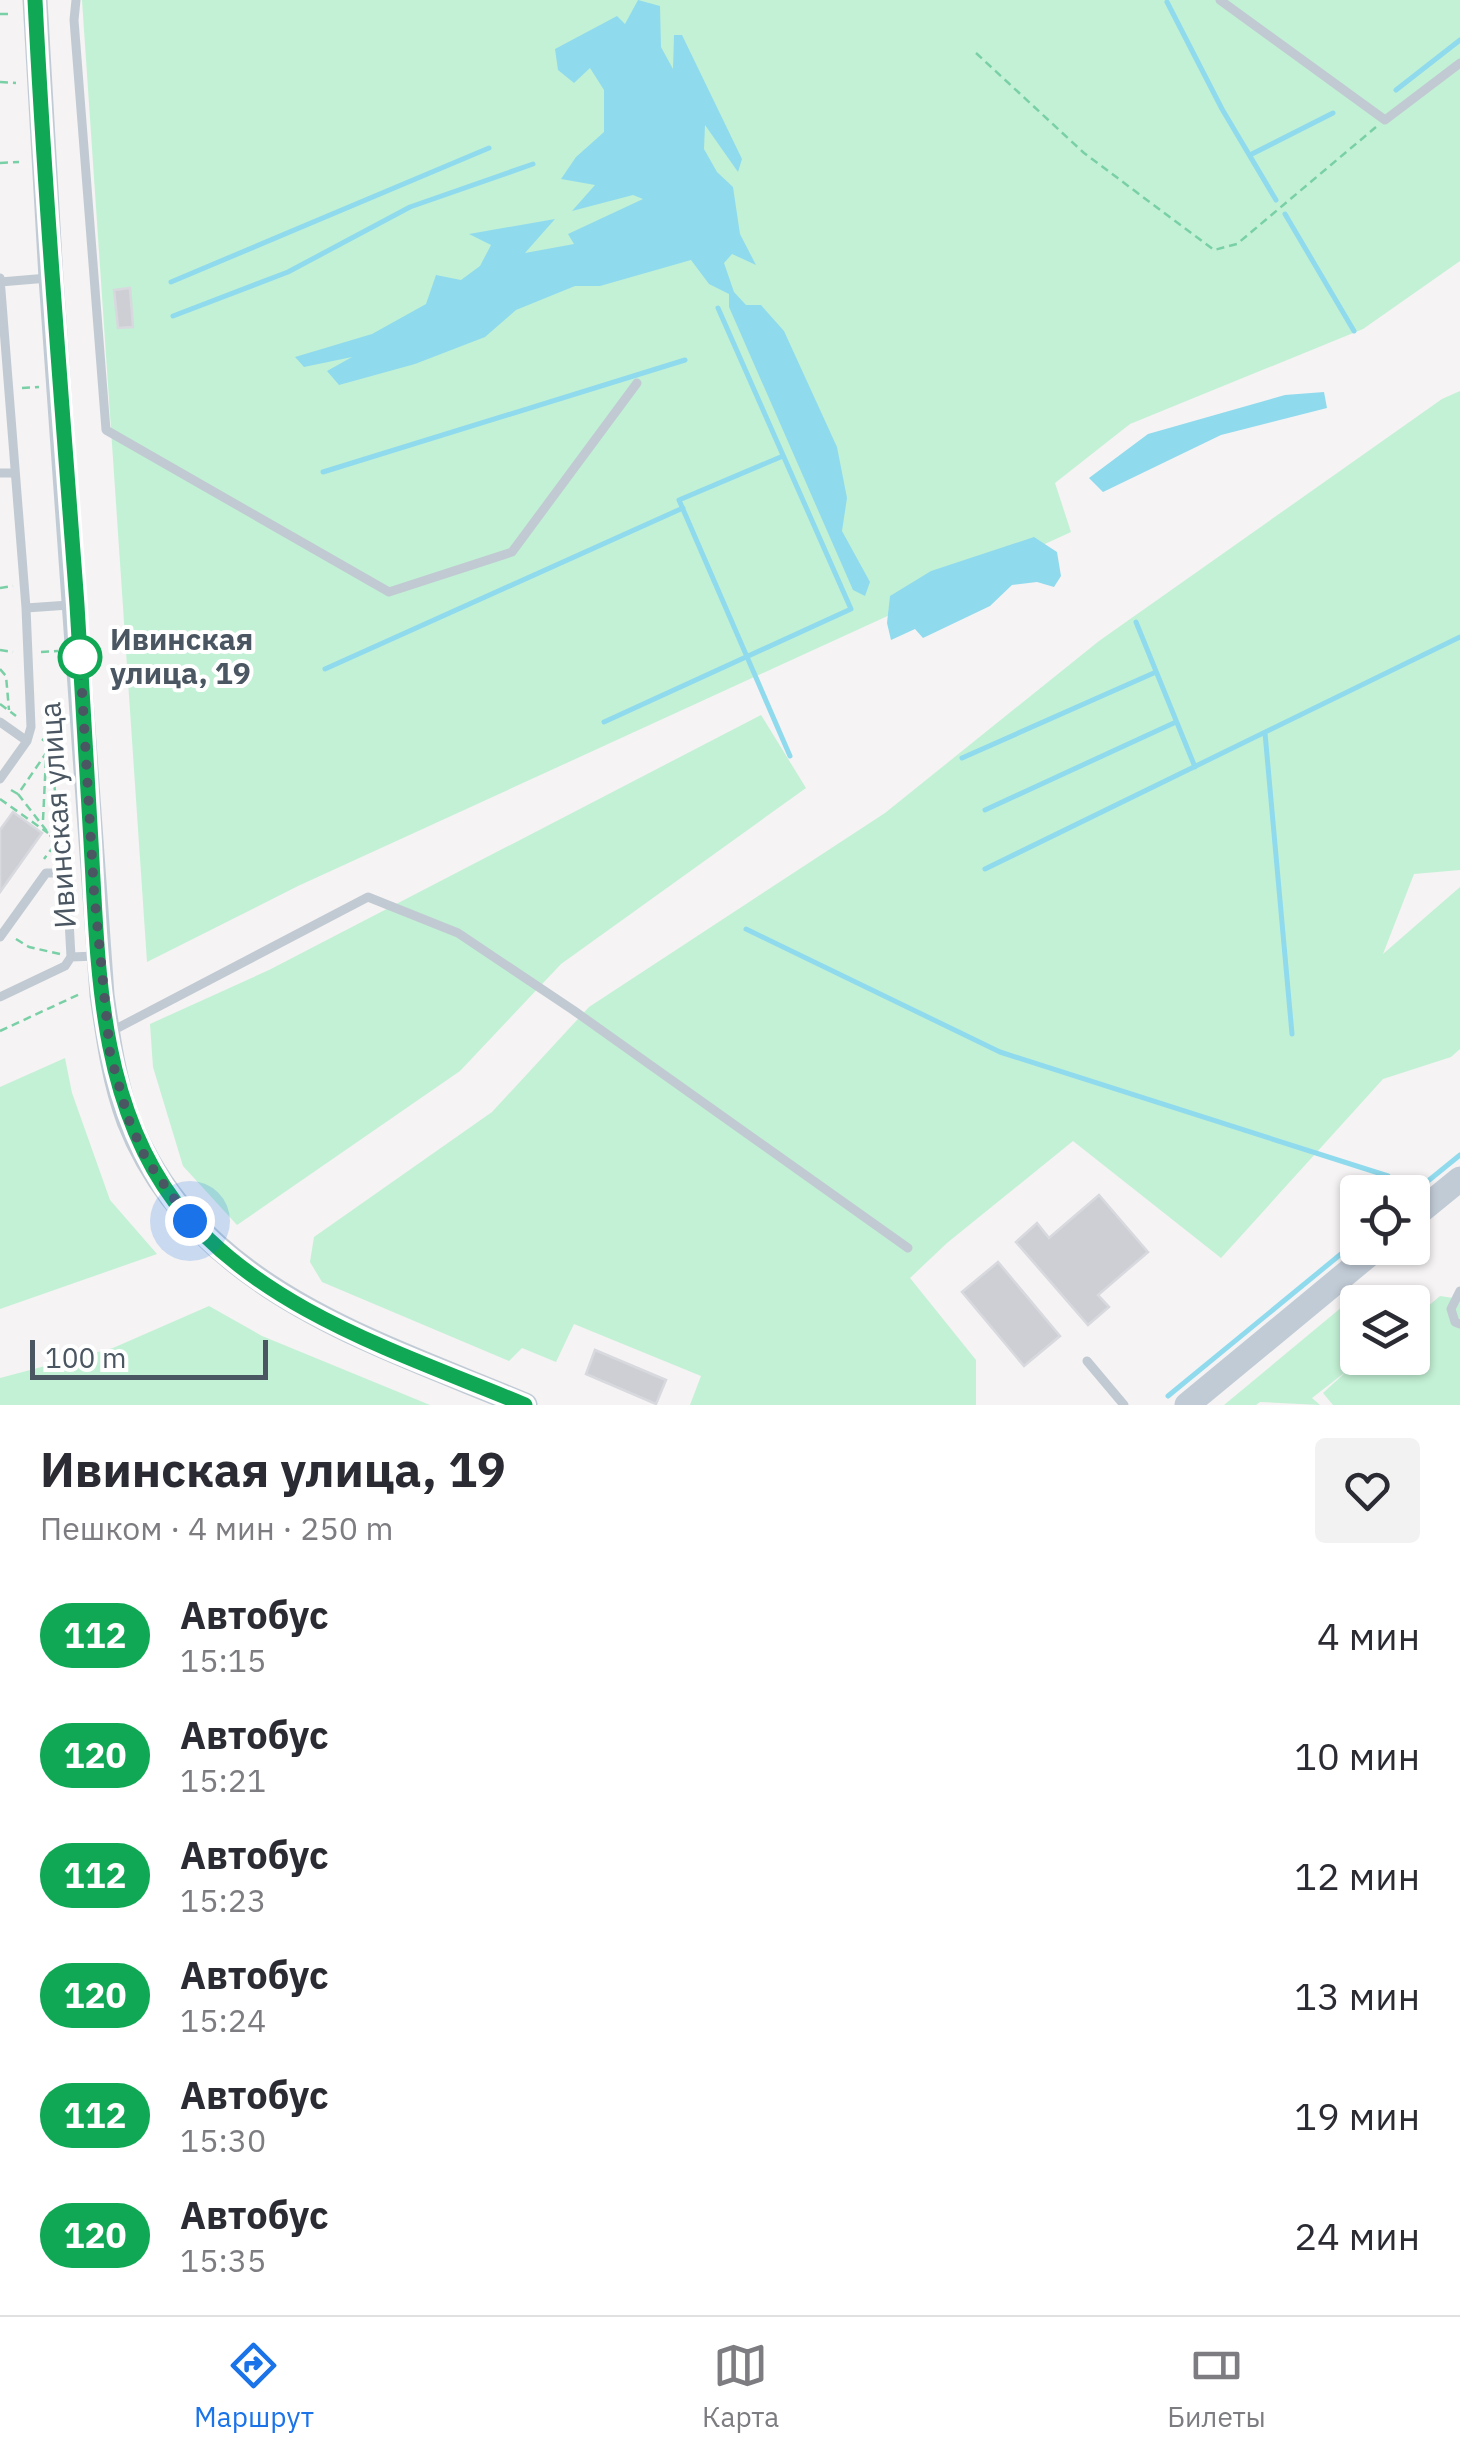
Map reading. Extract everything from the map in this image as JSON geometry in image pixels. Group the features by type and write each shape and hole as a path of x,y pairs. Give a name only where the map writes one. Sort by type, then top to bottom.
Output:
{"street":[{"name":"Ивинская улица","path":"25,7 77,604 100,956 108,1033 128,1118 146,1159 172,1198 212,1244 262,1285 299,1307 525,1405"},
{"path":"1430,1203 1460,1179"},
{"path":"1188,1405 1357,1265"}],"lane":[{"path":"76,0 74,20 106,430 389,592 512,552 637,383"},
{"path":"1220,0 1385,120 1460,63"},
{"path":"4,783 31,727 26,608 0,280 51,278"},
{"path":"0,473 15,473"},
{"path":"26,608 77,604"},
{"path":"4,718 27,742"},
{"path":"0,996 65,966 72,956 67,883 62,877 56,872 46,873 2,934"},
{"path":"108,1033 368,897 458,934 574,1010 908,1248"},
{"path":"72,956 100,956"},
{"path":"1460,1291 1452,1309 1455,1322 1460,1324"},
{"path":"1087,1361 1124,1405"}],"path":[{"path":"0,14 25,7"},
{"path":"976,54 1084,153 1214,250 1237,244 1385,120"},
{"path":"0,82 16,84"},
{"path":"0,163 19,162"},
{"path":"0,669 9,694 4,718"},
{"path":"18,794 51,746 62,877"},
{"path":"42,821 46,755"},
{"path":"4,783 18,794 58,843 72,847"},
{"path":"0,799 50,834"},
{"path":"36,870 58,843"},
{"path":"2,934 29,946 72,956"},
{"path":"0,1031 88,991"}],"green space":[{"path":"82,0 1460,0 1460,261 1363,329 1130,424 1055,483 1071,532 298,886 147,962"},
{"path":"1460,391 1460,870 1414,874 1383,954 1460,887 1460,1049 1451,1057 1383,1079 1221,1258 1073,1141 910,1278 976,1360 976,1405 690,1405 701,1376 574,1324 556,1362 522,1348 509,1361 322,1282 310,1262 314,1237 492,1112 589,1007 885,813 1099,641 1442,399"},
{"path":"761,715 806,788 561,964 460,1071 237,1225 183,1166 153,1067 150,1024 269,970"},
{"path":"65,1058 72,1093 110,1200 157,1254 0,1309 0,1087"},
{"path":"1440,1296 1460,1299 1460,1405 1333,1405 1323,1393 1343,1375 1430,1375 1430,1305"},
{"path":"209,1306 262,1336 430,1405 0,1405 0,1378 113,1348"},
{"path":"1340,1309 1342,1375 1312,1398 1320,1405 1224,1405"}],"water":[{"path":"638,0 660,6 661,47 673,69 674,35 682,35 742,159 738,172 705,125 704,149 717,172 733,187 740,234 756,265 732,254 724,263 734,292 746,305 761,305 784,331 837,447 847,498 842,531 870,582 865,596 853,590 729,307 729,294 709,284 691,260 600,286 575,286 516,310 485,337 415,364 339,385 327,371 352,357 304,367 295,357 372,334 426,304 436,275 461,280 480,266 491,245 469,234 555,219 525,253 574,244 568,234 643,199 633,195 572,211 595,185 561,179 576,157 604,132 604,90 590,68 574,83 558,70 555,49 617,16 625,24"},
{"path":"1324,392 1327,408 1221,435 1103,492 1089,478 1148,434 1285,395"},
{"path":"1034,537 1057,552 1061,576 1054,587 1037,582 1012,585 990,606 923,638 915,629 891,640 887,623 890,596 931,571"}],"building":[{"path":"130,288 133,327 118,328 114,290"},
{"path":"13,812 42,833 0,892 0,830"},
{"path":"1099,1195 1148,1252 1098,1295 1109,1307 1088,1325 1016,1242 1037,1223 1049,1238"},
{"path":"998,1262 1060,1336 1024,1366 962,1292"},
{"path":"595,1350 666,1380 656,1404 586,1374"}],"waterway":[{"path":"1167,2 1222,109 1276,200"},
{"path":"1396,90 1460,40"},
{"path":"1250,155 1333,113"},
{"path":"171,282 489,148"},
{"path":"173,316 288,272 410,207 533,164"},
{"path":"1285,214 1354,331"},
{"path":"604,722 851,609 718,308"},
{"path":"323,472 685,360"},
{"path":"783,456 679,500 790,756"},
{"path":"325,669 683,508"},
{"path":"1136,622 1195,767"},
{"path":"985,869 1460,637"},
{"path":"962,758 1156,672"},
{"path":"985,810 1176,722"},
{"path":"1265,733 1292,1034"},
{"path":"746,929 1000,1052 1385,1175"},
{"path":"1430,1179 1460,1155"},
{"path":"1168,1396 1340,1255"}],"bus line":[{"name":"112","path":"35,0 102,995 110,1053 128,1118 146,1159 190,1221 262,1285 299,1307 525,1405"}],"place":[{"name":"Ивинская улица, 19","path":"80,657"}],"route":[{"path":"80,657 94,892 110,1053 128,1118 146,1159 190,1221"}]}
